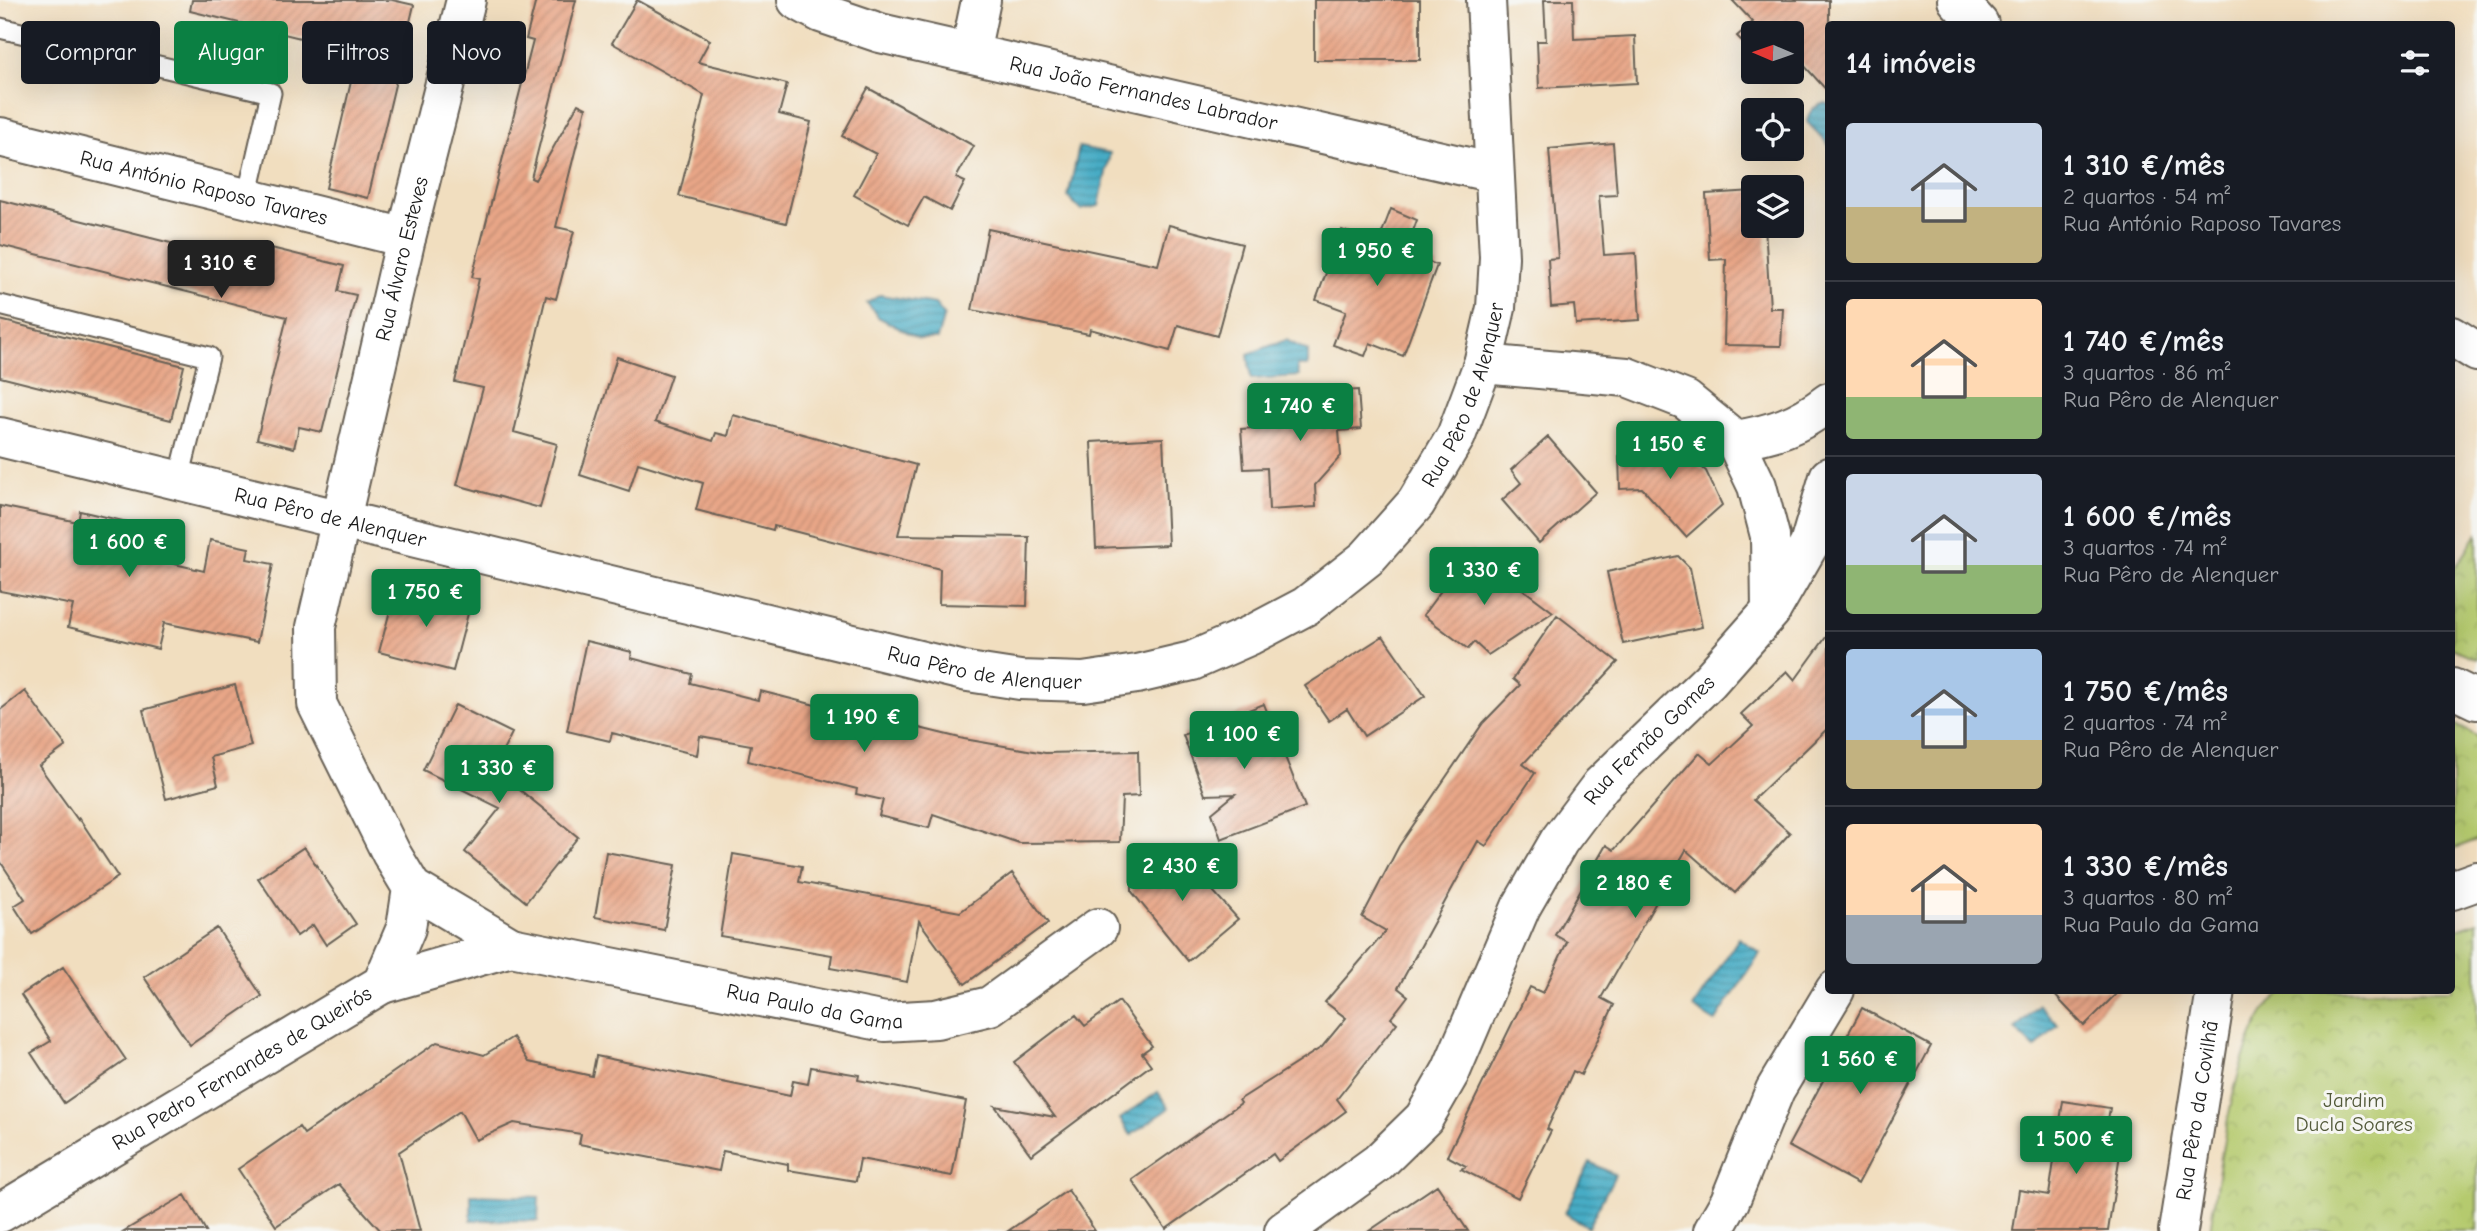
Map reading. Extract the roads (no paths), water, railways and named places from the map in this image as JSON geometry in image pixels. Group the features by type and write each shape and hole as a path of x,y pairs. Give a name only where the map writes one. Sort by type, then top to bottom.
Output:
{"street":[{"name":"Rua Álvaro Esteves","path":"340,519 466,0"},
{"name":"Rua João Fernandes Labrador","path":"797,0 850,25 1494,173"},
{"path":"970,53 981,0"},
{"name":"Rua Pêro de Alenquer","path":"0,437 968,672 1020,680 1083,682 1137,674 1192,661 1251,635 1306,606 1367,558 1416,503 1456,436 1483,364 1496,308 1499,257 1486,0"},
{"path":"1957,0 1976,21"},
{"name":"Rua António Raposo Tavares","path":"0,137 407,238"},
{"path":"2455,338 2477,352"},
{"path":"1483,364 1627,377 1686,400 1735,440 1757,486 1770,536 1771,611"},
{"path":"1735,440 1773,434 1807,418 1825,405"},
{"name":"Rua Fernão Gomes","path":"1283,1231 1378,1163 1424,1118 1451,1071 1521,907 1559,841 1601,785 1709,681 1771,611 1809,545 1825,491"},
{"path":"340,519 316,627 317,704 390,853 412,888"},
{"path":"2455,689 2477,700"},
{"path":"2455,889 2477,881"},
{"name":"Rua Paulo da Gama","path":"412,888 511,947 885,1022 936,1019 990,1006 1098,928"},
{"name":"Rua Pedro Fernandes de Queirós","path":"0,1213 382,984 406,928 412,888"},
{"name":"Rua Paulo da Gama","path":"382,984 511,947"},
{"path":"1713,1231 1730,1202 1775,1090 1833,994"},
{"name":"Rua Pêro da Covilhã","path":"2178,1231 2215,994"}],"lane":[{"path":"0,28 271,93 247,198"},
{"path":"0,304 209,357 178,479"}],"water":[{"path":"1825,104 1825,141 1807,122 1809,114"},
{"path":"1079,147 1110,153 1099,206 1081,210 1068,197"},
{"path":"880,295 935,304 944,315 937,339 919,339 878,317 867,303"},
{"path":"1286,340 1308,351 1308,366 1297,366 1299,376 1251,379 1248,354"},
{"path":"1739,938 1760,953 1715,1022 1693,1008"},
{"path":"2039,1005 2058,1025 2035,1048 2015,1029"},
{"path":"1158,1092 1169,1108 1131,1135 1120,1119"},
{"path":"1590,1162 1615,1175 1588,1227 1565,1213"},
{"path":"471,1195 539,1197 538,1221 471,1220"}],"park label":[{"name":"Jardim Ducla Soares","path":"2354,1112"}]}
